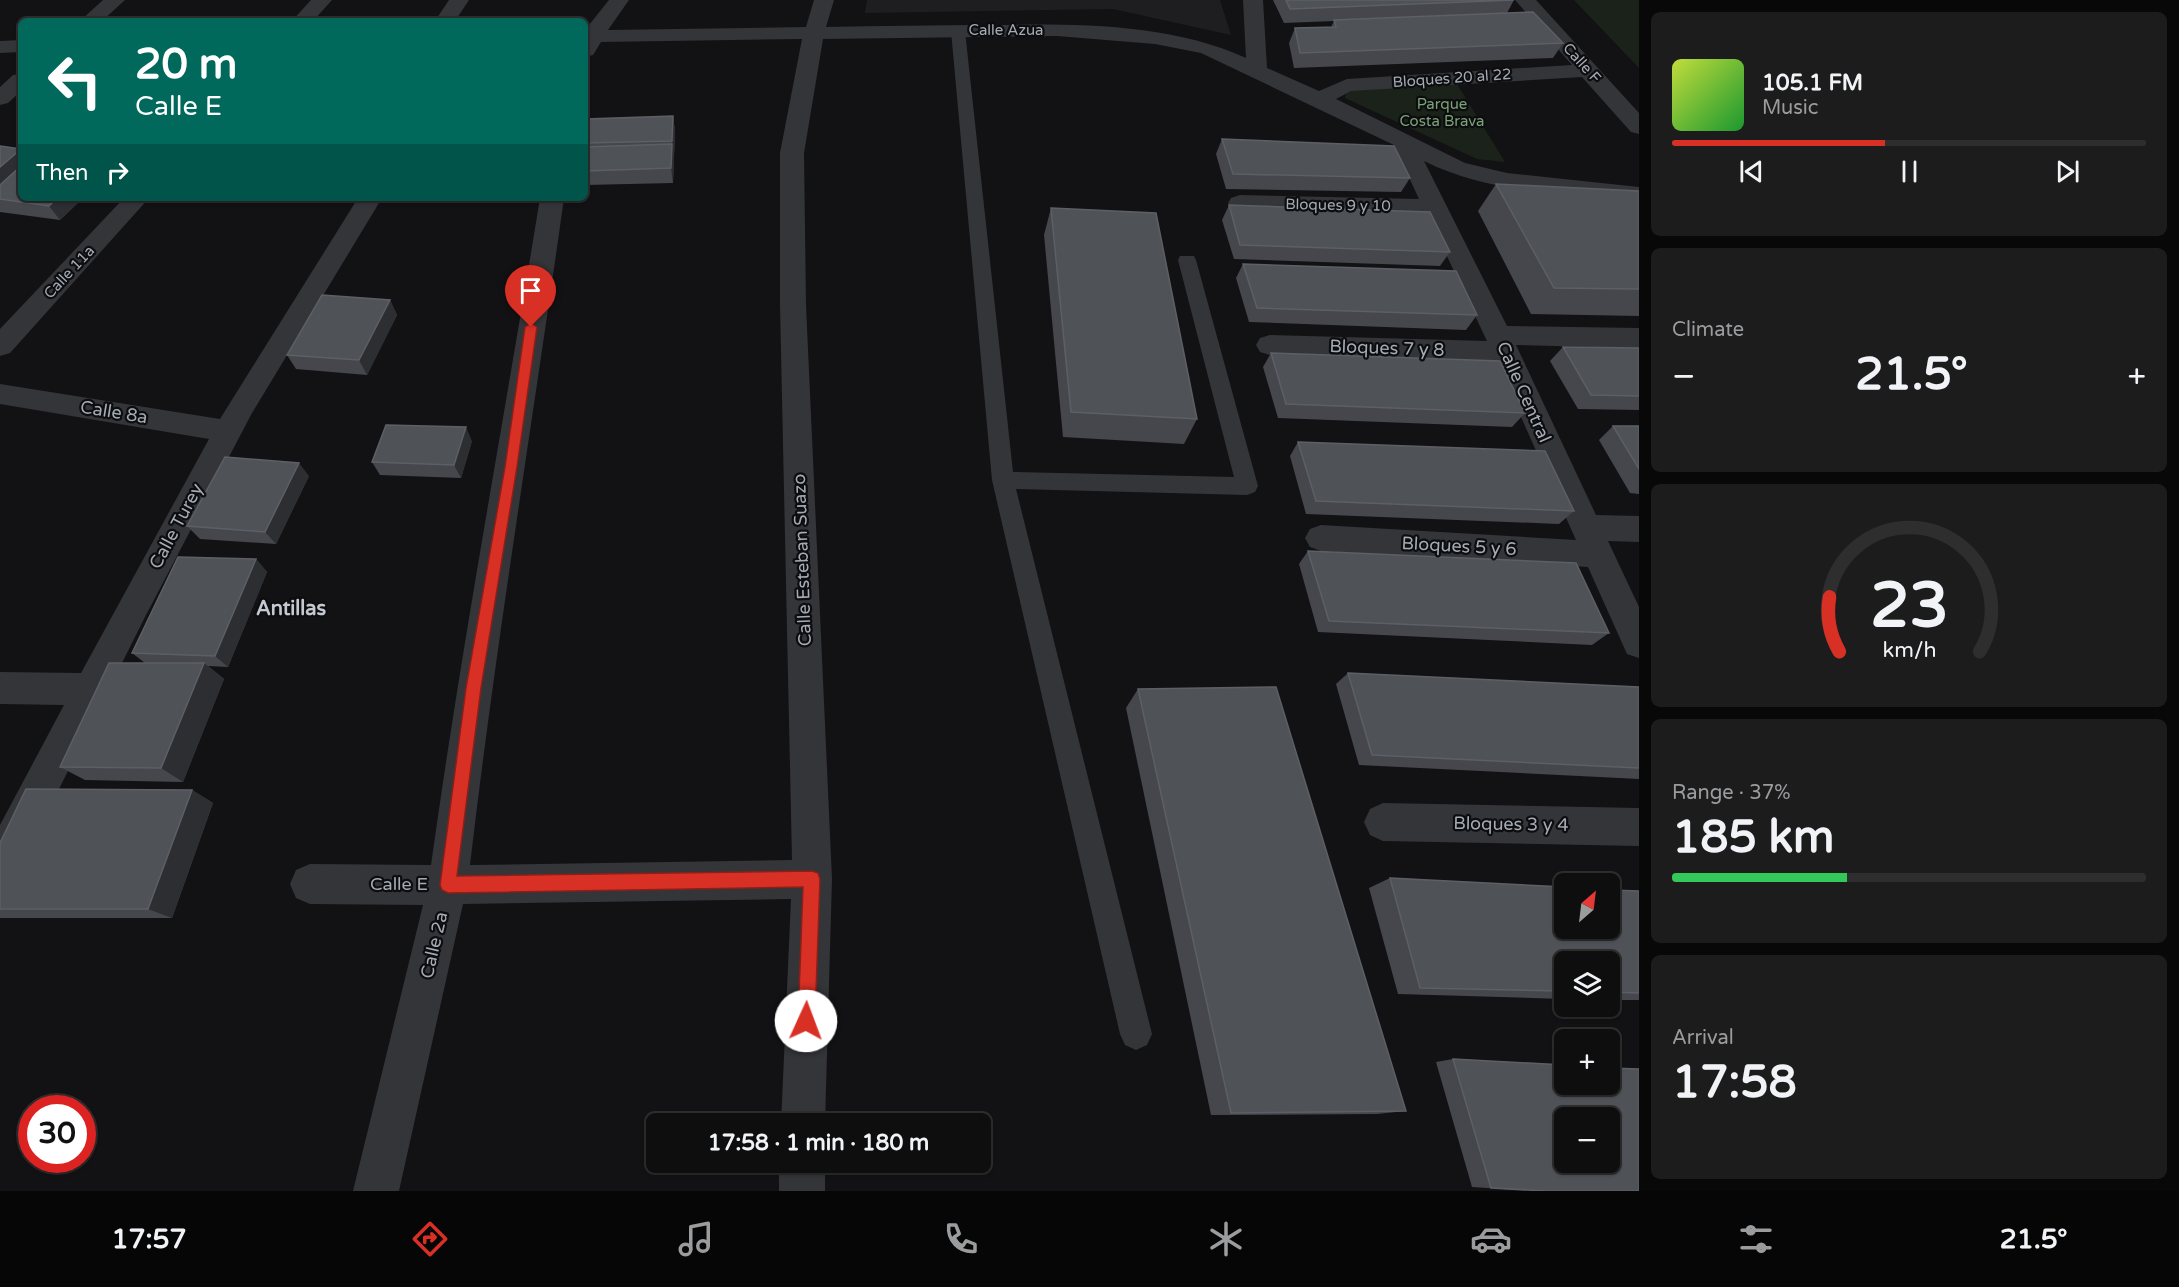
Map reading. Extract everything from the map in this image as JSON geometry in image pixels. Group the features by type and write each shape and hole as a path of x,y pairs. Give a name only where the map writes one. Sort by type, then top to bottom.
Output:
{"street":[{"path":"94,18 115,0"},
{"path":"305,18 322,0"},
{"path":"447,18 459,0"},
{"path":"588,42 619,0"},
{"name":"Calle Esteban Suazo","path":"803,1113 812,879 793,305 792,153 814,32 824,0"},
{"path":"1252,0 1257,70"},
{"name":"Calle F","path":"1526,0 1639,127"},
{"name":"Calle Azua","path":"588,42 814,32 1057,30 1155,38 1207,48 1319,99 1458,168 1508,180 1639,194"},
{"path":"0,47 18,46"},
{"name":"Bloques 20 al 22","path":"1319,99 1347,85 1588,70"},
{"path":"0,98 18,83"},
{"name":"Calle Central","path":"1404,143 1501,343 1639,643"},
{"name":"Calle 11a","path":"0,346 134,201"},
{"name":"Calle Turey","path":"0,866 228,430 368,201"},
{"name":"Calle 2a","path":"376,1191 448,885 473,688 511,467 552,201"},
{"name":"Bloques 9 y 10","path":"1240,203 1437,207"},
{"name":"Bloques 7 y 8","path":"1270,345 1501,343 1639,338"},
{"name":"Calle 8a","path":"0,394 228,430"},
{"name":"Bloques 5 y 6","path":"1321,538 1591,541 1639,529"},
{"path":"0,688 91,689"},
{"name":"Bloques 3 y 4","path":"1383,822 1639,827"},
{"name":"Calle E","path":"310,884 448,885 812,879"},
{"path":"802,1173 802,1191"}],"lane":[{"path":"958,31 1003,480 1136,1034"},
{"path":"1003,480 1247,486 1186,260"}],"shaded area":[{"path":"867,0 1220,0 1231,35 1113,9 865,13"}],"green space":[{"path":"1574,0 1639,0 1639,68"},
{"name":"Parque Costa Brava","path":"1457,84 1505,162 1477,159 1345,98 1346,93 1351,90"}],"building":[{"path":"1286,0 1514,0 1290,9"},
{"path":"1533,12 1563,43 1300,53 1295,28 1336,27 1334,20"},
{"path":"673,116 672,141 588,143 588,119"},
{"path":"1222,139 1394,146 1410,178 1233,174"},
{"path":"672,144 671,168 588,171 588,147"},
{"path":"0,146 18,149 18,152 0,167"},
{"path":"18,169 18,201 54,201 49,206 0,199 0,185"},
{"path":"1496,184 1639,191 1639,289 1554,288"},
{"path":"1229,205 1430,212 1450,252 1240,245"},
{"path":"1051,208 1156,213 1197,419 1071,412"},
{"path":"1243,264 1456,271 1477,315 1257,308"},
{"path":"322,295 390,300 359,360 287,355"},
{"path":"1563,347 1639,348 1639,396 1591,395"},
{"path":"1271,353 1500,361 1525,413 1286,404"},
{"path":"386,425 466,427 454,465 372,462"},
{"path":"1613,426 1639,426 1639,469"},
{"path":"1298,442 1545,451 1574,511 1316,501"},
{"path":"225,457 299,463 265,532 187,526"},
{"path":"1308,551 1576,563 1609,633 1329,621"},
{"path":"178,557 256,559 215,656 132,653"},
{"path":"109,663 204,663 161,768 60,767"},
{"path":"1348,673 1639,687 1639,768 1372,755"},
{"path":"1276,687 1406,1111 1231,1113 1138,689"},
{"path":"26,789 192,790 148,909 0,909 0,843"},
{"path":"1390,878 1554,886 1554,939 1620,939 1620,890 1639,891 1639,993 1620,992 1620,951 1554,951 1554,991 1420,988"},
{"path":"1453,1059 1554,1064 1554,1095 1620,1095 1620,1068 1639,1069 1639,1191 1547,1191 1491,1188"}],"district":[{"name":"Antillas","path":"291,608"}],"route":[{"path":"531,327 511,467 473,688 448,885 812,879 806,1021"}]}
